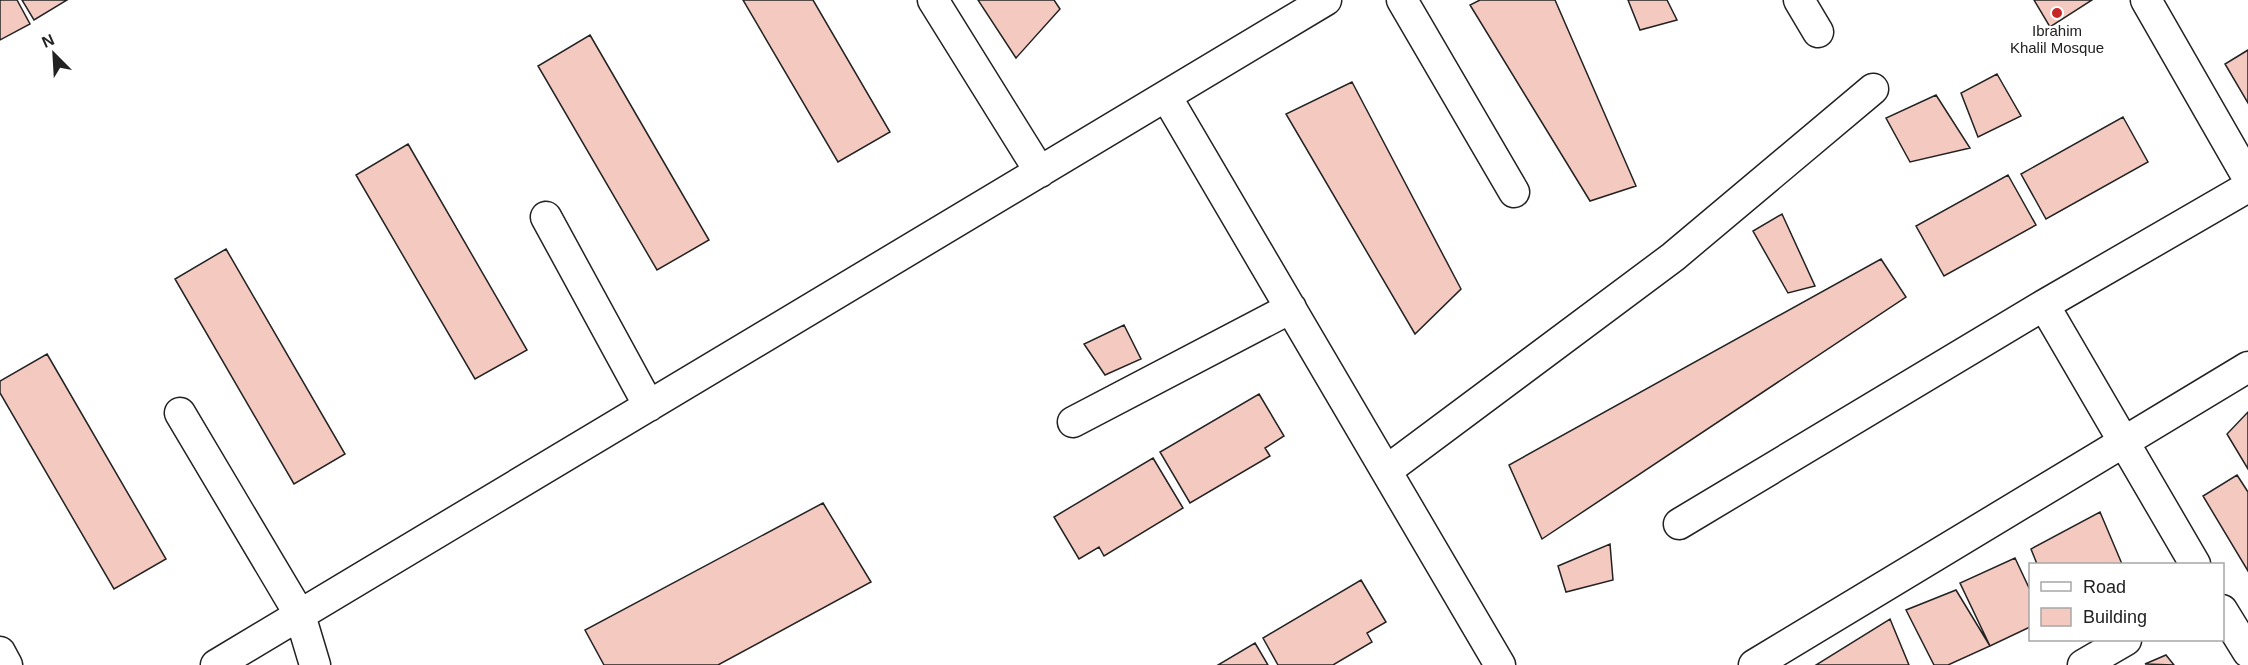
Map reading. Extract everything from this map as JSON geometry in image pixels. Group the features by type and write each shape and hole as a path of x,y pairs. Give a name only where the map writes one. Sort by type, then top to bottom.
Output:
{"street":[{"path":"933,0 1040,172"},
{"path":"216,665 1326,0"},
{"path":"1402,0 1514,192"},
{"path":"1798,0 1818,32"},
{"path":"2145,0 2248,178"},
{"path":"1386,471 1673,257 1873,89"},
{"path":"1166,96 1500,665"},
{"path":"1679,524 2044,305 2248,187"},
{"path":"546,217 649,405"},
{"path":"2044,305 2194,563"},
{"path":"1073,422 1291,308"},
{"path":"1754,665 2248,367"},
{"path":"180,413 300,615 315,665"},
{"path":"2224,612 2248,652"},
{"path":"2083,665 2123,641"},
{"path":"0,652 7,665"}],"building":[{"path":"0,0 17,0 30,24 0,40"},
{"path":"22,0 67,0 34,20"},
{"path":"743,0 813,0 890,132 838,162"},
{"path":"978,0 1054,0 1060,9 1016,58"},
{"path":"1480,0 1555,0 1636,186 1590,201 1470,5"},
{"path":"1628,0 1667,0 1677,20 1640,30"},
{"name":"Ibrahim Khalil Mosque","path":"2034,0 2092,0 2050,27"},
{"path":"590,35 709,240 657,270 538,66"},
{"path":"2248,50 2248,103 2225,64"},
{"path":"1997,74 2021,116 1978,137 1961,93"},
{"path":"1352,82 1461,289 1415,334 1286,114"},
{"path":"1936,95 1970,148 1910,162 1886,118"},
{"path":"2123,117 2148,162 2046,219 2021,174"},
{"path":"408,144 527,350 475,379 356,175"},
{"path":"2008,175 2036,225 1944,276 1916,226"},
{"path":"1782,214 1815,286 1788,293 1753,231"},
{"path":"226,249 345,454 294,484 175,279"},
{"path":"1881,259 1906,297 1542,539 1509,465"},
{"path":"1124,325 1141,359 1105,375 1084,344"},
{"path":"47,354 166,559 114,589 0,393 0,381"},
{"path":"1259,394 1284,436 1265,448 1270,456 1190,503 1160,452"},
{"path":"2248,412 2248,469 2227,434"},
{"path":"1153,458 1183,508 1104,556 1099,547 1079,559 1054,517"},
{"path":"2237,475 2248,492 2248,571 2203,496"},
{"path":"823,503 871,582 718,665 604,665 585,630"},
{"path":"2100,512 2122,563 2037,563 2031,549"},
{"path":"1610,544 1613,580 1566,592 1558,566"},
{"path":"2015,558 2029,588 2029,627 1990,646 1960,583"},
{"path":"1361,580 1386,622 1367,633 1372,642 1333,665 1278,665 1263,638"},
{"path":"1956,590 1990,646 1948,665 1934,665 1906,610"},
{"path":"1890,619 1909,665 1816,665"},
{"path":"1255,643 1268,665 1218,665"},
{"path":"2166,655 2174,665 2145,664"}],"place":[{"name":"Ibrahim Khalil Mosque","path":"2057,13"}]}
